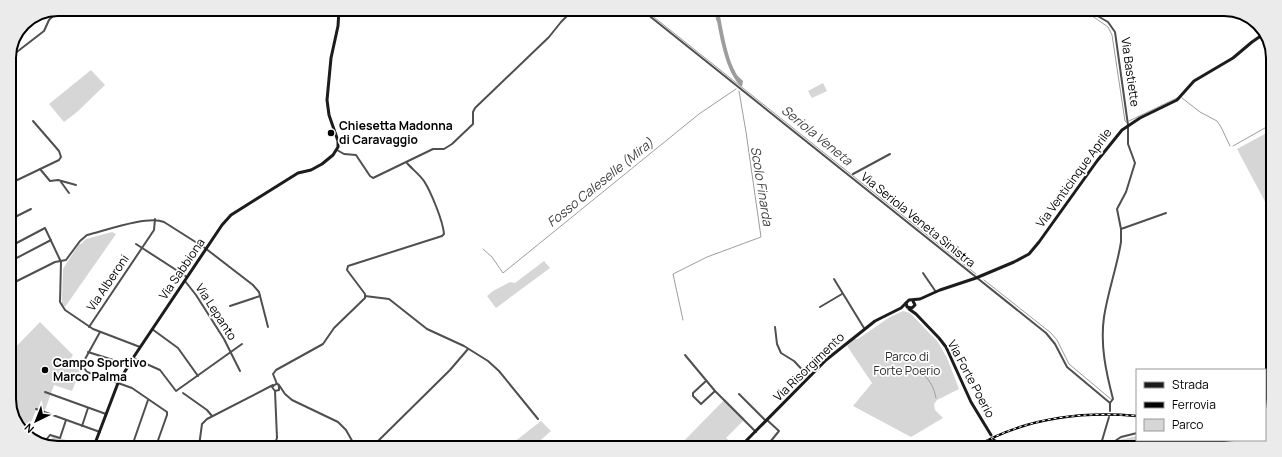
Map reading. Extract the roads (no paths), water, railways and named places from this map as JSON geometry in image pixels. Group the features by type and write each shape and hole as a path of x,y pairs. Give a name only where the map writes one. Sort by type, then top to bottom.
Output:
{"street":[{"path":"339,16 338,26 330,58 327,100 330,119 338,141 337,150 344,154 356,155 370,176 373,178 433,149 444,149 455,142 473,124 473,112 475,108 549,37 566,16"},
{"name":"Via Seriola Veneta Sinistra","path":"649,16 1050,337 1067,367 1111,403"},
{"name":"Via Bastiette","path":"1098,16 1108,22 1115,32 1128,124 1128,144 1135,164 1126,192 1117,208 1121,229 1120,249 1105,311 1103,349 1105,368 1113,399 1111,403"},
{"path":"17,52 44,31 52,17"},
{"name":"Via Venticinque Aprile","path":"976,278 1014,262 1031,251 1097,161 1118,134 1128,124 1177,100 1197,78 1233,58 1260,37"},
{"path":"17,180 59,160 61,156 33,121"},
{"name":"Via Sabbiona","path":"96,441 118,383 128,365 222,225 231,216 298,173 311,170 322,164 337,150"},
{"path":"853,174 890,154"},
{"path":"365,296 364,292 347,270 348,266 442,236 444,234 427,185 422,178 406,163"},
{"path":"39,169 43,171 50,181 53,182 58,180 76,185"},
{"path":"60,181 69,193"},
{"path":"16,216 31,208"},
{"path":"1121,229 1166,213"},
{"path":"16,281 54,262 67,260 80,241 87,235 155,219 164,222 206,249 253,285 260,296 268,327"},
{"name":"Via Alberoni","path":"89,327 154,230 155,219"},
{"path":"16,243 45,228 61,262 61,304 68,313 89,327 140,347"},
{"path":"16,258 50,240"},
{"name":"Via Alberoni","path":"136,244 188,277"},
{"path":"923,273 936,292"},
{"name":"Via Risorgimento","path":"746,441 826,360 864,328 900,308 909,300 920,299 976,278"},
{"path":"834,279 864,328"},
{"name":"Via Lepanto","path":"185,281 224,338 240,371"},
{"path":"820,307 842,294"},
{"path":"230,306 260,296"},
{"path":"365,296 389,299 427,329 468,349 488,361 494,366 538,419"},
{"path":"352,441 346,430 338,422 292,400 285,394 273,374 276,370 323,344 334,328 365,296"},
{"name":"Via Risorgimento","path":"900,308 912,308 920,299"},
{"path":"912,300 915,306 916,314"},
{"path":"906,303 908,308 916,314"},
{"name":"Via Forte Poerio","path":"916,314 946,347 971,402 991,435"},
{"path":"775,327 777,344 781,353 794,361 809,377"},
{"path":"152,329 178,348 198,376"},
{"path":"100,332 88,352 82,366 94,375 132,388 164,410 168,414 158,441"},
{"name":"Via Lepanto","path":"133,358 160,370 176,391 242,344"},
{"path":"378,441 450,370 468,349"},
{"path":"88,352 128,365"},
{"path":"685,356 706,381 756,432"},
{"path":"706,381 693,393 693,396 701,404 716,391"},
{"path":"200,441 202,424 212,416 273,385 278,384"},
{"path":"275,391 278,390 278,384"},
{"path":"273,385 273,389 275,391 277,438 276,441"},
{"path":"45,392 106,414"},
{"path":"183,394 207,410 212,416"},
{"path":"739,394 779,431 771,441"},
{"path":"134,441 149,399"},
{"path":"1110,412 1111,403"},
{"path":"82,426 88,408"},
{"path":"36,409 100,432"},
{"path":"1102,441 1109,417"},
{"path":"47,439 50,435 60,438 66,420"},
{"path":"1115,441 1136,434"}],"waterway":[{"name":"Seriola Veneta","path":"653,16 976,274"},
{"name":"Scolo Finarda","path":"716,16 717,21"},
{"path":"1092,16 1108,27 1112,35 1126,122"},
{"name":"Fosso Caleselle (Mira)","path":"483,249 492,257 503,273 699,114 736,89"},
{"name":"Scolo Finarda","path":"683,320 673,274 707,257 761,237 739,91"},
{"path":"1129,121 1177,98"},
{"path":"1182,98 1200,112 1217,121 1230,146"},
{"path":"1233,146 1266,127"},
{"name":"Seriola Veneta","path":"984,280 1051,333 1057,340 1069,364 1112,400"},
{"path":"924,375 932,385 936,398"}],"railway":[{"path":"986,441 1013,429 1053,419 1095,415 1136,416"}],"place":[{"name":"Chiesetta Madonna di Caravaggio","path":"331,133"},
{"name":"Campo Sportivo Marco Palma","path":"45,370"}],"park label":[{"name":"Parco di Forte Poerio","path":"907,364"}]}
